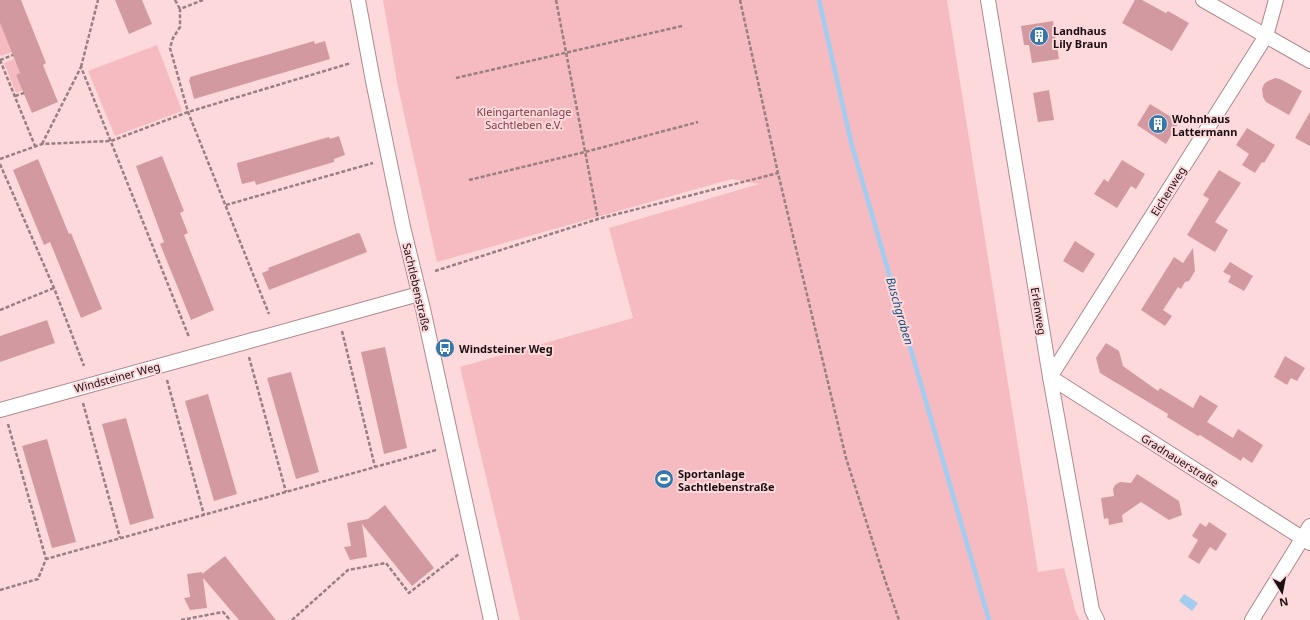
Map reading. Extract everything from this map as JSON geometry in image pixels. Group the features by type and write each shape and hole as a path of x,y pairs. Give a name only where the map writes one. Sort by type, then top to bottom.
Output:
{"street":[{"name":"Sachtlebenstraße","path":"358,0 373,82 403,227 491,620"},
{"name":"Erlenweg","path":"988,0 1050,377 1092,610 1097,620"},
{"path":"1203,0 1310,60"},
{"name":"Eichenweg","path":"1050,377 1266,36 1276,0"},
{"name":"Windsteiner Weg","path":"0,410 419,294"},
{"name":"Gradnauerstraße","path":"1050,377 1306,540"},
{"path":"1252,620 1306,540 1310,526"}],"path":[{"path":"42,144 82,68 98,0"},
{"path":"175,0 180,9 180,27 173,38 170,48 188,112 269,314"},
{"path":"180,9 204,0"},
{"path":"556,0 598,219"},
{"path":"740,0 778,173 846,458 899,620"},
{"path":"456,78 567,54 682,26"},
{"path":"13,55 0,60 35,146"},
{"path":"0,159 42,144 111,141 188,112 351,63"},
{"path":"82,68 189,337"},
{"path":"15,96 24,93"},
{"path":"469,180 585,152 698,122"},
{"path":"226,205 373,163"},
{"path":"0,164 54,288 84,366"},
{"path":"435,271 598,219 778,173"},
{"path":"0,310 54,288"},
{"path":"342,331 375,467"},
{"path":"249,357 286,492"},
{"path":"167,380 204,515"},
{"path":"83,403 120,538"},
{"path":"0,590 38,579 46,559 8,424"},
{"path":"46,559 436,450"},
{"path":"292,620 348,570 386,564 409,593 459,554"},
{"path":"181,620 223,612 230,620"}],"green space":[{"name":"Kleingartenanlage Sachtleben e.V.","path":"383,0 947,0 1038,572 1064,568 1076,613 1080,620 520,620 460,367 633,318 609,228 759,184 732,179 437,262 398,87"},
{"path":"0,23 12,52 1,56 0,54"},
{"path":"157,45 182,111 115,136 88,71"},
{"path":"14,59 20,73 16,75 23,90 16,93 4,63"}],"water":[{"path":"1184,594 1198,603 1192,611 1179,601"}],"building":[{"path":"0,0 21,0 46,63 43,65 58,102 32,113 16,75 20,73 0,23"},
{"path":"115,0 142,0 152,24 129,34"},
{"path":"1135,0 1142,0 1166,13 1168,11 1189,23 1172,51 1122,23"},
{"name":"Landhaus Lily Braun","path":"1053,21 1059,59 1032,63 1029,45 1024,45 1021,26"},
{"path":"314,41 315,44 325,41 330,59 194,99 189,80 190,77"},
{"path":"1275,78 1280,79 1302,91 1289,115 1266,102 1263,97 1262,89 1264,84"},
{"path":"1049,90 1054,120 1038,122 1033,93"},
{"name":"Wohnhaus Lattermann","path":"1150,104 1179,122 1166,144 1137,125"},
{"path":"1310,112 1310,146 1295,138"},
{"path":"1247,128 1275,145 1264,163 1262,162 1255,173 1242,165 1249,154 1236,145"},
{"path":"339,136 345,155 334,159 334,162 256,185 255,181 242,184 237,163 329,137 330,139"},
{"path":"162,156 184,211 180,213 188,233 184,235 214,310 191,320 160,244 164,242 136,166"},
{"path":"38,159 69,234 71,233 102,309 81,318 50,242 44,245 13,170"},
{"path":"1122,160 1145,174 1136,189 1131,186 1117,208 1094,194 1104,179 1108,182"},
{"path":"1219,170 1241,183 1215,222 1228,230 1215,252 1187,235 1209,199 1203,195"},
{"path":"358,233 360,234 367,252 269,290 262,273 269,270 268,268"},
{"path":"1075,241 1095,254 1083,273 1063,261"},
{"path":"1193,248 1195,271 1189,281 1185,282 1181,289 1178,287 1163,310 1172,316 1165,326 1141,310 1174,257 1183,263"},
{"path":"1230,262 1253,276 1244,291 1228,282 1231,276 1223,272"},
{"path":"47,320 55,343 0,362 0,336"},
{"path":"1106,343 1119,351 1123,366 1158,391 1160,388 1193,408 1200,395 1218,406 1207,422 1233,438 1238,429 1263,445 1252,463 1243,457 1241,461 1200,435 1198,436 1167,417 1168,414 1100,373 1096,358"},
{"path":"385,347 407,448 384,454 361,352"},
{"path":"1285,356 1305,368 1297,381 1291,378 1287,385 1274,377"},
{"path":"291,372 319,472 296,479 267,378"},
{"path":"208,394 237,494 214,501 185,401"},
{"path":"126,418 154,518 130,525 102,424"},
{"path":"47,439 76,542 52,548 22,446"},
{"path":"1137,474 1179,501 1182,515 1169,520 1141,502 1122,515 1123,522 1109,525 1108,518 1104,519 1101,498 1114,496 1113,489 1115,485 1120,482 1131,483"},
{"path":"385,505 434,568 412,586 362,524 367,557 350,560 344,547 351,546 347,523 368,519"},
{"path":"1209,522 1227,534 1216,551 1210,547 1199,564 1188,557 1198,540 1192,536 1200,523 1206,527"},
{"path":"225,556 276,620 239,620 203,578 207,608 190,610 184,598 190,597 187,574 202,572 202,574"}],"waterway":[{"name":"Buschgraben","path":"819,0 851,142 989,620"}],"place":[{"name":"Landhaus Lily Braun","path":"1039,36"},
{"name":"Wohnhaus Lattermann","path":"1158,124"},
{"name":"Windsteiner Weg","path":"445,348"},
{"name":"Sportanlage Sachtlebenstraße","path":"664,479"}]}
